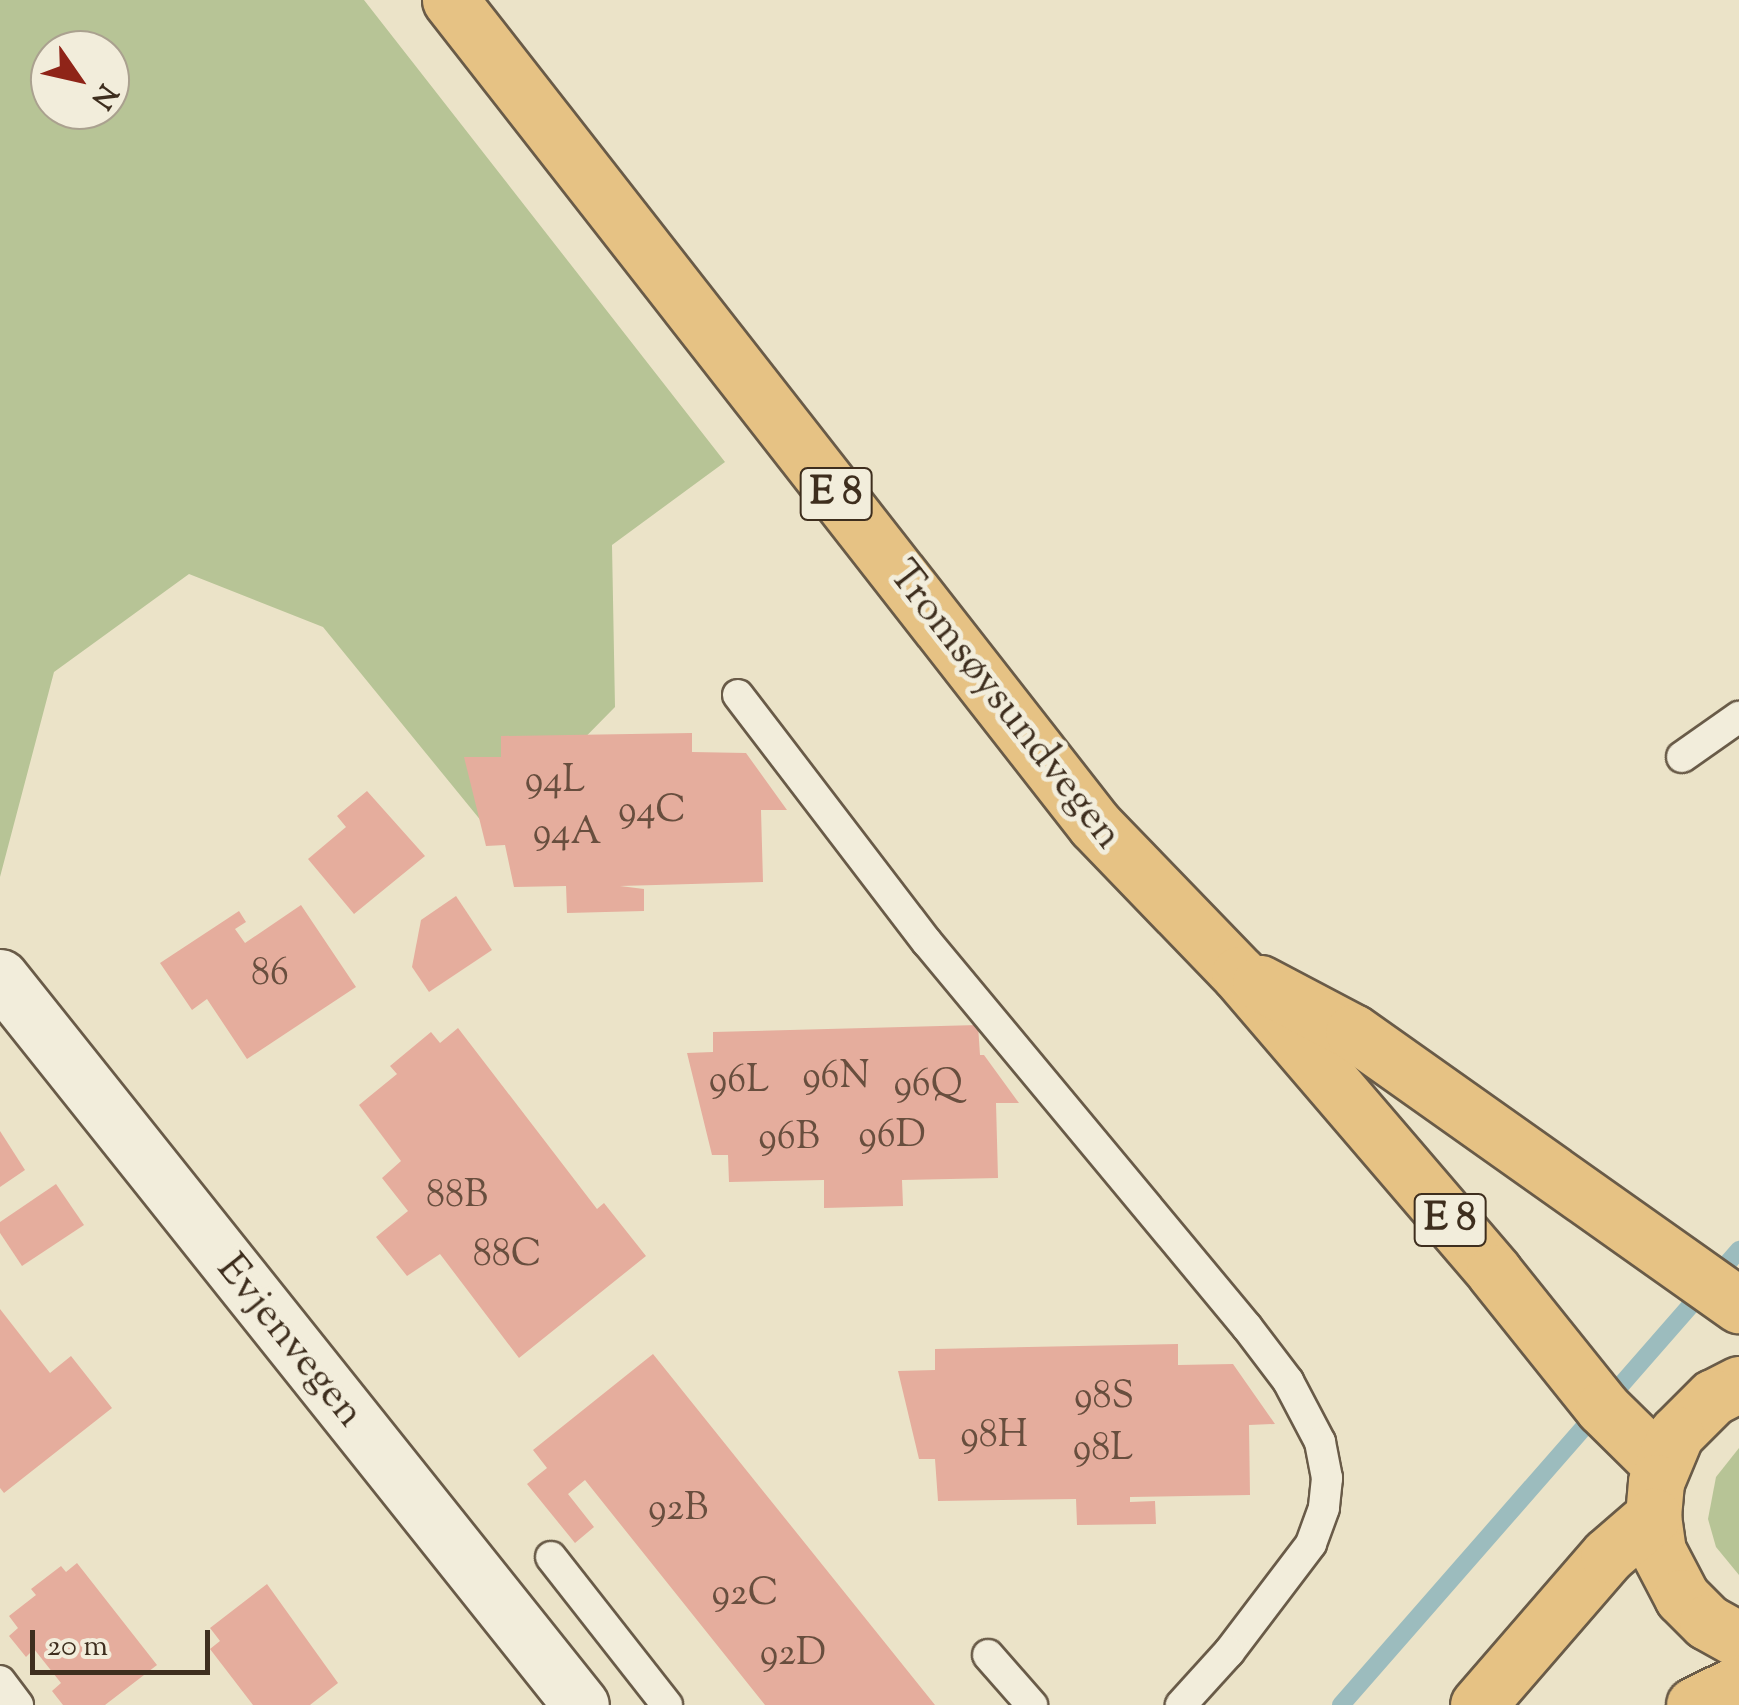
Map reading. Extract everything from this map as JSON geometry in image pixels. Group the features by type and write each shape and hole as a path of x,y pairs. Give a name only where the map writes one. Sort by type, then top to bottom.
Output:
{"highway":[{"name":"Tromsøysundvegen","path":"450,0 1095,825 1239,974 1494,1272 1603,1408 1657,1491"},
{"name":"Tromsøysundvegen","path":"1239,974 1301,1001 1353,1032 1739,1305"},
{"path":"1478,1705 1608,1555 1657,1491 1676,1434 1700,1408 1739,1384"},
{"path":"1657,1491 1658,1551 1682,1597 1707,1622 1739,1640"},
{"path":"1694,1705 1739,1683"}],"street":[{"name":"Evjenvegen","path":"0,977 582,1705"}],"lane":[{"path":"738,695 927,942 1247,1327 1288,1381 1320,1442 1328,1478 1324,1508 1311,1544 1241,1636 1181,1705"},
{"path":"1682,757 1739,717"},
{"path":"551,1557 667,1705"},
{"path":"988,1654 1032,1705"},
{"path":"0,1681 18,1705"}],"green space":[{"path":"0,0 364,0 725,462 612,545 615,707 491,833 323,627 189,574 54,672 0,877"},
{"path":"1739,1448 1739,1575 1716,1547 1708,1519 1716,1477"}],"building":[{"path":"692,733 692,752 746,753 787,810 761,810 763,882 620,886 644,889 644,911 567,913 566,886 514,887 505,845 486,846 464,757 501,757 501,736"},
{"path":"367,791 425,856 354,914 308,859 346,827 337,816"},
{"path":"456,896 492,950 429,992 412,967 421,920"},
{"path":"301,905 356,987 247,1059 207,999 192,1010 160,963 239,911 246,922 235,929 245,943"},
{"path":"978,1025 980,1055 984,1055 1019,1103 996,1103 998,1178 902,1180 903,1206 824,1208 824,1180 729,1182 728,1155 712,1155 687,1053 713,1052 713,1032"},
{"path":"458,1028 597,1209 604,1203 646,1256 519,1358 440,1254 407,1276 376,1237 408,1211 382,1178 401,1161 359,1105 397,1074 390,1066 431,1032 440,1043"},
{"path":"0,1131 25,1170 0,1187"},
{"path":"56,1184 84,1225 22,1266 0,1233 0,1222"},
{"path":"0,1309 50,1373 71,1356 112,1408 4,1493 0,1488"},
{"path":"1178,1344 1178,1365 1233,1364 1275,1424 1249,1425 1250,1495 1130,1497 1130,1502 1155,1501 1156,1524 1077,1525 1076,1499 938,1501 935,1459 919,1459 898,1371 935,1370 935,1349"},
{"path":"653,1354 935,1705 765,1705 585,1480 568,1494 594,1527 575,1543 527,1484 547,1468 533,1450"},
{"path":"77,1563 157,1665 105,1705 63,1705 52,1691 61,1683 34,1649 26,1657 9,1636 18,1628 9,1616 36,1595 31,1589 61,1566 66,1572"},
{"path":"267,1584 338,1683 310,1705 253,1705 210,1649 220,1641 210,1628"}],"waterway":[{"path":"1341,1705 1739,1250"}]}
